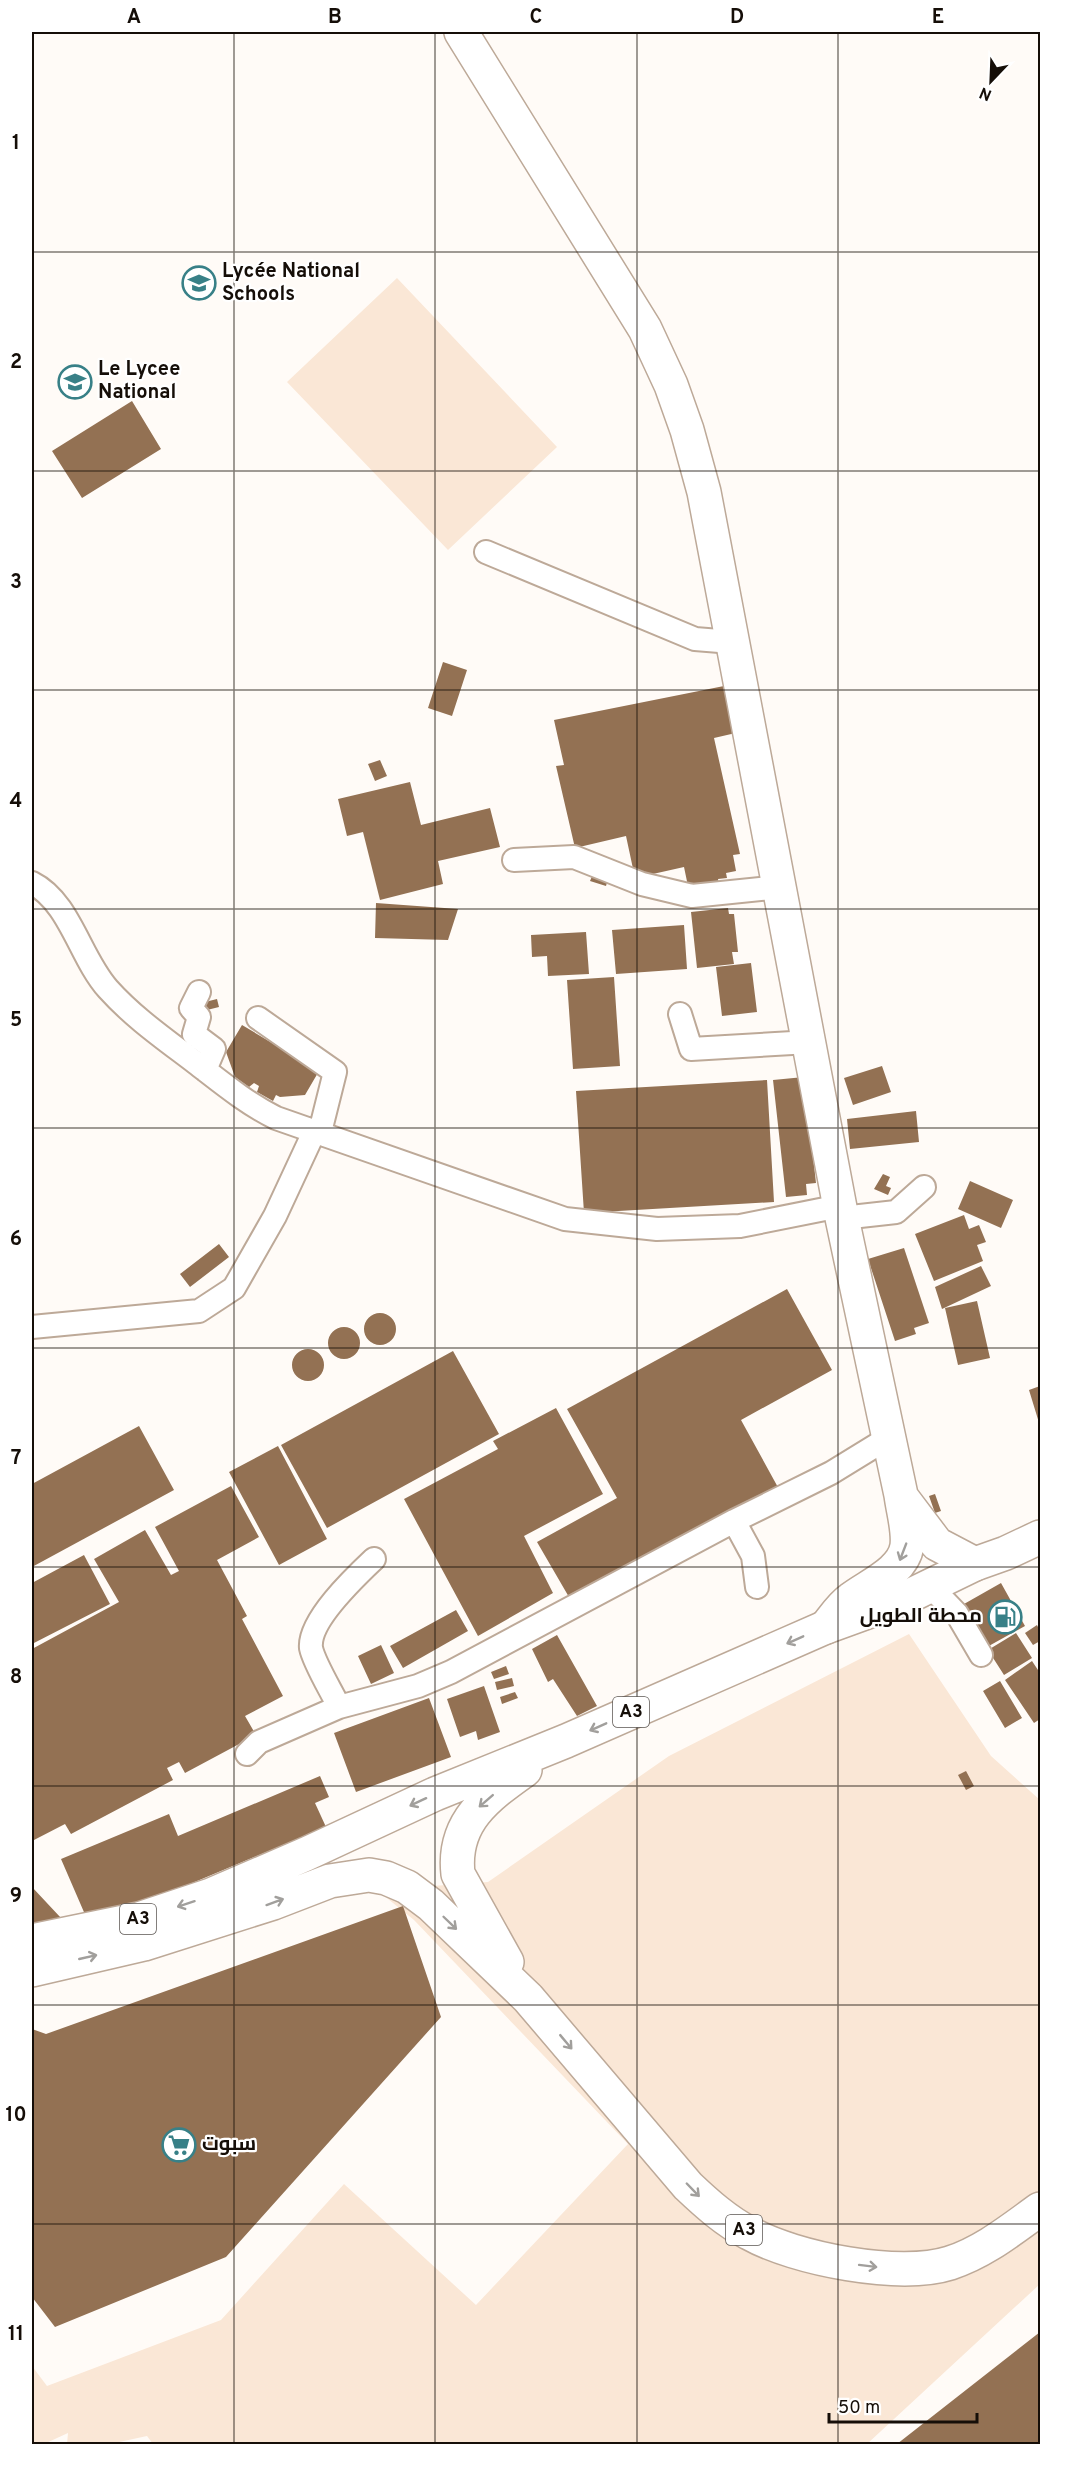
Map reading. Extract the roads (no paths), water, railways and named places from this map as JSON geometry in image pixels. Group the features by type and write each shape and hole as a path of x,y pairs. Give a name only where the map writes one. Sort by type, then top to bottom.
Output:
{"main road":[{"path":"461,32 645,329 671,385 687,430 704,492 841,1212 901,1495 906,1533 907,1546 903,1556 890,1572 850,1600 826,1627"},
{"path":"901,1495 937,1544 975,1564"},
{"name":"A3","path":"32,1941 139,1919 211,1895 435,1794 566,1741 826,1627 903,1599 975,1564 1041,1537"},
{"path":"528,1998 465,1889 458,1874 456,1859 467,1825 479,1806 566,1741"},
{"name":"A3","path":"32,1971 144,1944 273,1903 330,1881 369,1875 386,1878 407,1887 424,1899 528,1998 658,2151 707,2204 751,2234 775,2245 806,2254 863,2266 928,2267 949,2264 976,2252 1041,2209"}],"street":[{"path":"486,552 695,639 732,642"},
{"path":"514,860 574,857 642,884 692,896 780,887"},
{"path":"32,883 51,896 82,951 108,989 144,1024 249,1105 276,1118 565,1219 657,1229 740,1226 841,1212 896,1212 924,1187"},
{"path":"200,992 191,1008 199,1017 194,1034 214,1049 205,1070"},
{"path":"680,1014 691,1049 810,1042"},
{"path":"32,1327 199,1311 234,1288 318,1131 335,1072 258,1018"},
{"path":"247,1754 259,1742 339,1707 418,1686 451,1672 734,1521 831,1473 888,1438"},
{"path":"734,1521 753,1556 757,1587"},
{"path":"339,1707 311,1647 314,1630 346,1585 374,1559"},
{"path":"929,1585 957,1614 981,1655"}],"place":[{"name":"Lycée National Schools","path":"199,283"},
{"name":"Le Lycee National","path":"75,382"},
{"name":"محطة الطويل","path":"1005,1617"},
{"name":"سبوت","path":"179,2145"}]}
